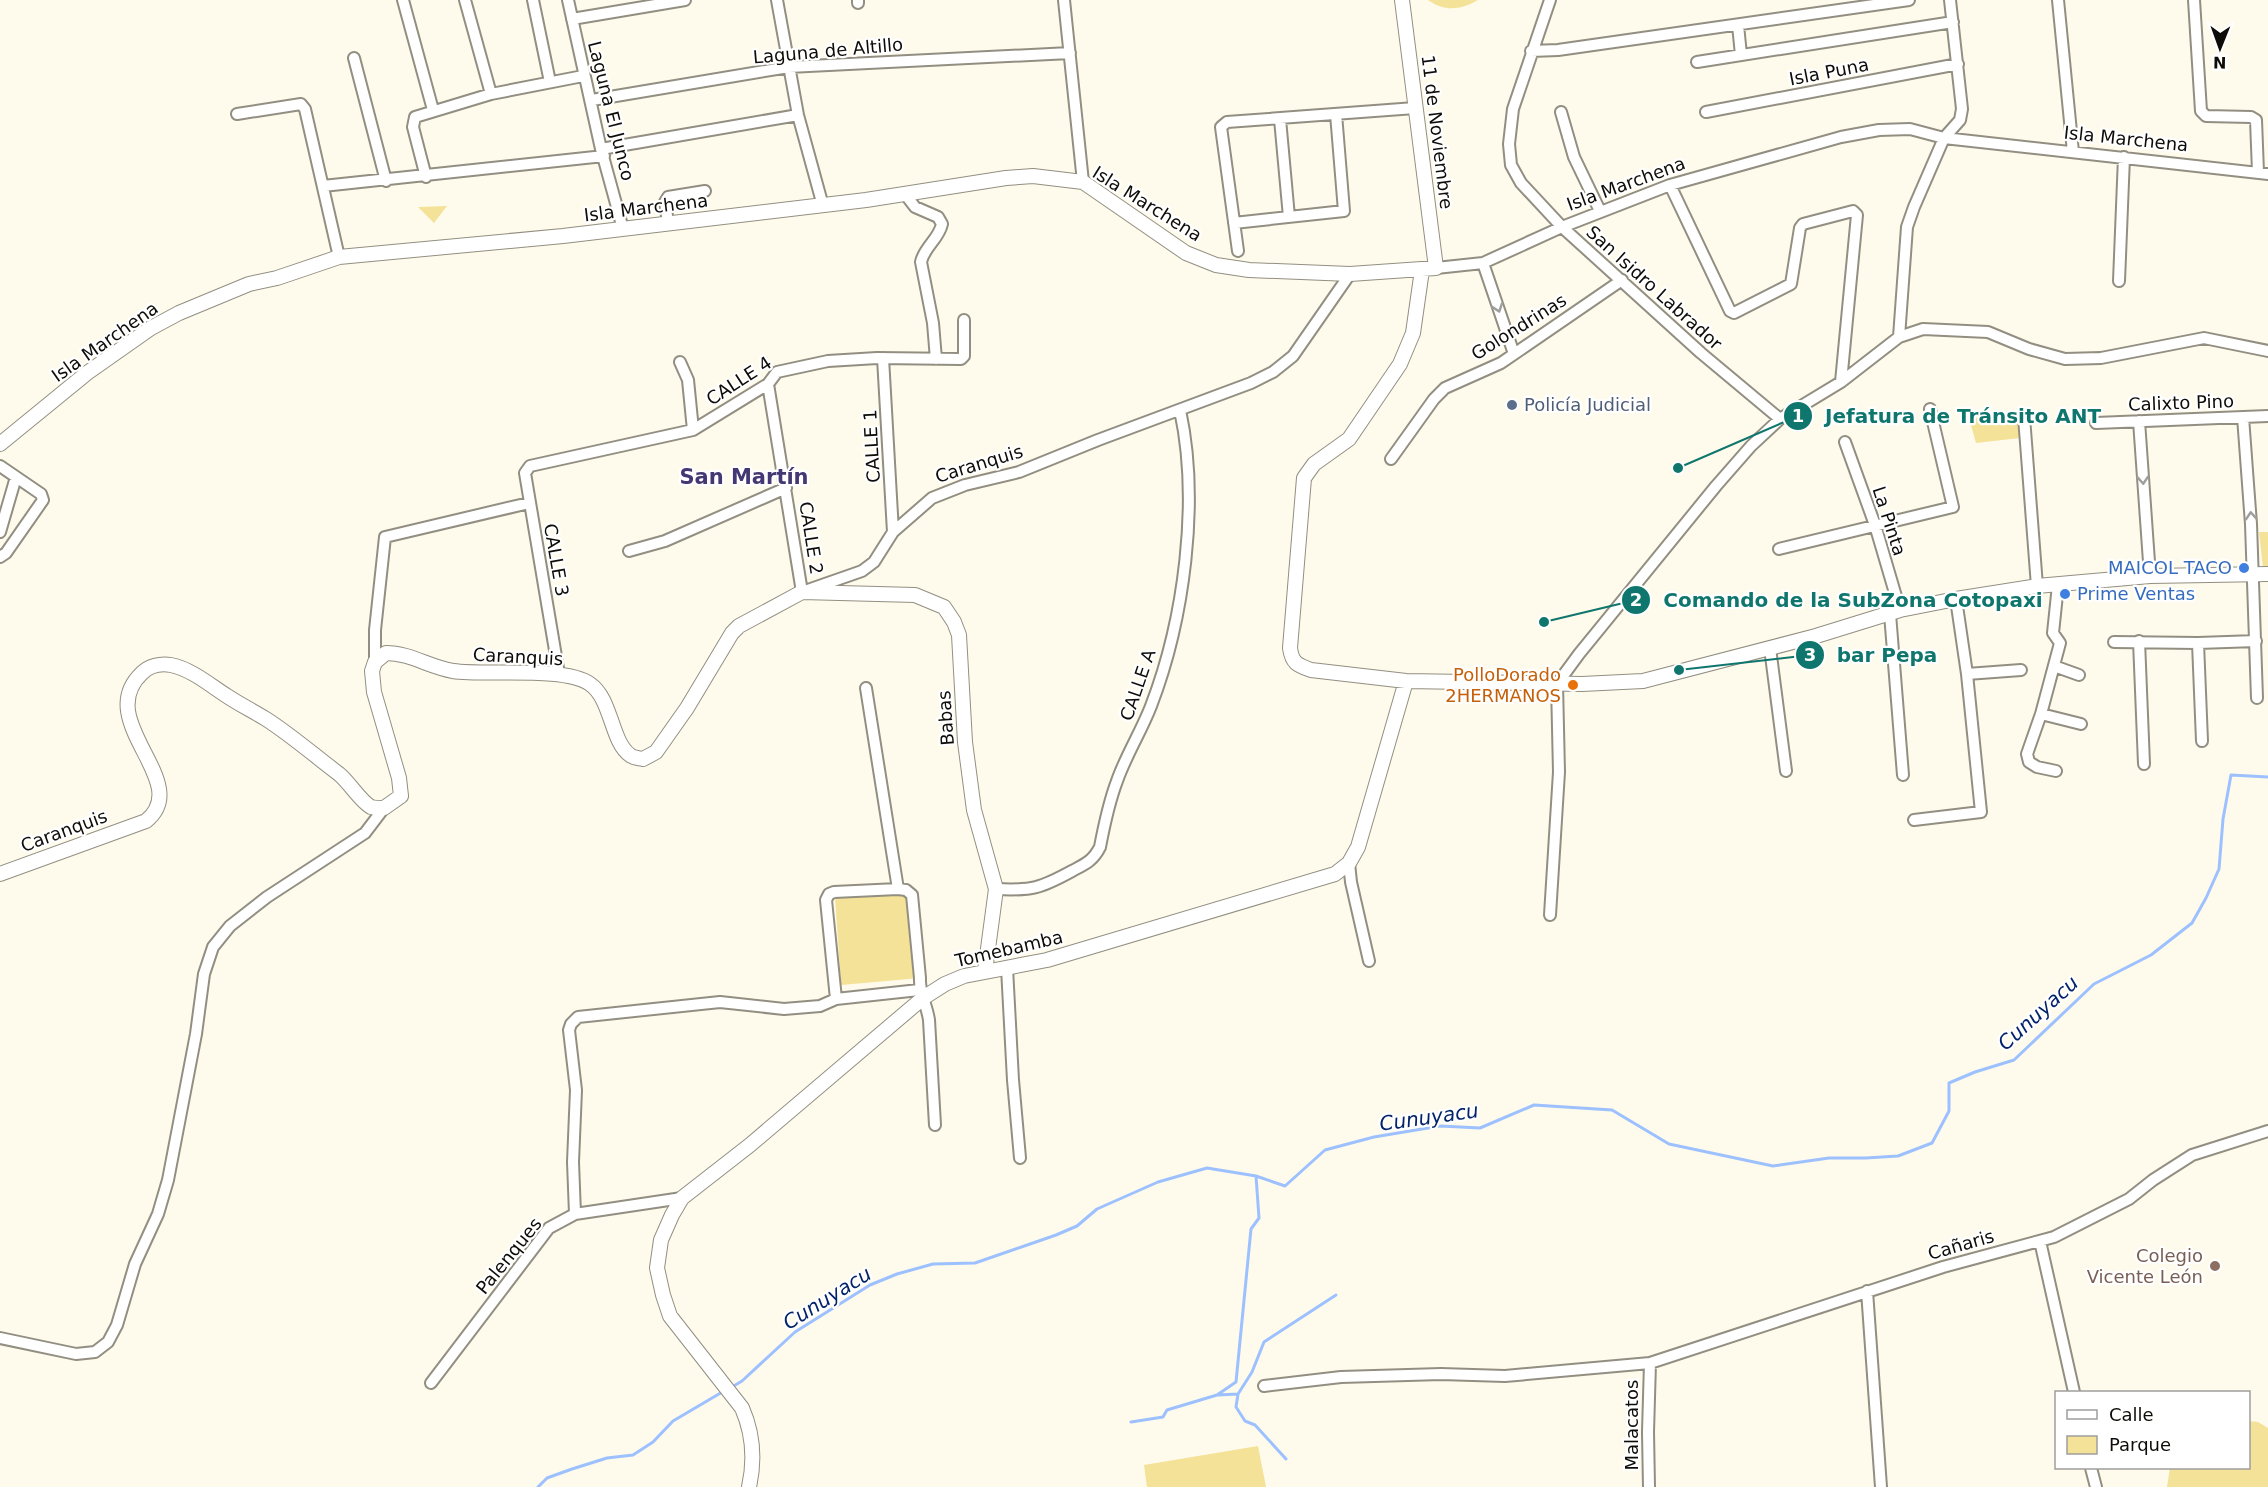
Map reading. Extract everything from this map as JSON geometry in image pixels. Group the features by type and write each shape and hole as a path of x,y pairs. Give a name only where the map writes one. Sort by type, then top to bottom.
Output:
{"street":[{"path":"403,0 433,110"},
{"path":"465,0 491,94"},
{"path":"533,0 550,82"},
{"name":"Laguna El Junco","path":"568,0 584,76 592,100 623,229"},
{"path":"572,19 685,0"},
{"path":"777,0 798,115 823,206"},
{"path":"1064,0 1083,182"},
{"name":"11 de Noviembre","path":"1402,0 1415,108 1429,269 1413,333 1400,364 1349,440 1314,464 1304,478 1290,648 1292,660 1297,665 1311,670 1406,681"},
{"name":"San Isidro Labrador","path":"1550,0 1513,109 1509,144 1511,165 1527,190 1562,227 1701,353 1780,419"},
{"path":"1531,51 1558,50 1910,0"},
{"path":"1899,337 1907,227 1944,138 1960,120 1962,109 1950,0"},
{"path":"2058,0 2073,152"},
{"path":"2194,0 2201,111 2206,116 2251,117 2256,120 2263,173"},
{"path":"1697,62 1953,22"},
{"path":"1738,25 1742,55"},
{"name":"Laguna de Altillo","path":"592,100 789,67 1070,53"},
{"path":"354,58 386,181"},
{"name":"Isla Puna","path":"1706,112 1958,64"},
{"path":"426,177 413,127 415,117 491,94 584,76"},
{"path":"237,114 301,104 305,109 339,257"},
{"path":"1238,251 1221,127 1227,122 1415,108"},
{"path":"1561,112 1574,157 1600,211"},
{"path":"1234,223 1344,211 1336,114"},
{"path":"324,186 426,177 603,153 798,115"},
{"path":"1280,119 1289,217"},
{"name":"Isla Marchena","path":"0,444 87,373 151,328 249,284 277,278 339,257 623,229 823,206 1006,178 1033,176 1083,182 1186,253 1216,265 1249,270 1350,274 1483,263 1600,211 1670,185 1841,137 1879,130 1910,129 1944,138 2263,173"},
{"path":"2119,281 2124,157"},
{"path":"1670,185 1730,311 1734,313 1791,284 1800,228 1803,224 1856,212 1841,382"},
{"path":"668,223 665,202 668,197 705,190"},
{"path":"905,194 913,205 938,217 942,224 939,234 922,256 921,262 933,323 936,358"},
{"path":"1483,263 1514,354"},
{"name":"Caranquis","path":"375,662 386,653 397,653 449,670 491,674 560,674 586,681 593,686 606,707 623,747 630,756 643,759 656,752 687,708 732,633 739,626 802,592 862,572 874,562 893,532 932,498 948,491 1018,472 1251,383 1273,372 1293,356 1350,274"},
{"name":"Golondrinas","path":"1391,459 1434,399 1445,388 1501,363 1622,280"},
{"name":"CALLE 4","path":"542,462 693,430 768,384 777,372 828,361 883,358 958,359 964,356 964,320"},
{"path":"1550,915 1559,772 1557,684 1699,506 1765,432 1780,419 1841,382 1899,337 1923,329 1988,332 2029,349 2065,359 2101,358 2204,338 2268,351"},
{"name":"CALLE 1","path":"883,358 893,532"},
{"path":"680,362 688,380 693,430"},
{"name":"CALLE 2","path":"768,384 802,592"},
{"path":"1779,549 1953,507 1930,409"},
{"name":"CALLE A","path":"996,890 1023,890 1048,885 1088,863 1095,857 1100,847 1116,783 1151,706 1174,626 1189,512 1186,452 1180,410"},
{"name":"Calixto Pino","path":"2096,423 2268,416"},
{"path":"2024,417 2037,586"},
{"path":"2243,417 2252,524 2257,698"},
{"path":"2139,421 2150,576"},
{"name":"La Pinta","path":"1845,442 1875,525 1895,612 1903,775"},
{"name":"CALLE 3","path":"542,462 530,466 526,471 560,674"},
{"path":"0,466 42,496 43,502 6,553 0,557"},
{"path":"0,532 16,477"},
{"path":"629,551 665,541 786,488"},
{"path":"0,1338 76,1354 95,1352 108,1342 117,1325 135,1264 158,1214 168,1180 196,1034 204,974 213,947 230,926 267,897 365,833 384,808 401,796 399,778 374,692 372,671 375,662 375,630 385,537 530,503"},
{"path":"1369,962 1351,882 1349,863 1358,847 1406,681 1557,684 1643,681 1895,612 1956,599 2037,586 2150,576 2268,574"},
{"path":"2056,771 2037,767 2029,762 2027,754 2041,714 2060,643 2053,633 2058,585"},
{"name":"Babas","path":"802,592 915,595 944,608 954,622 959,635 965,742 974,810 996,890 985,971"},
{"path":"1914,820 1981,812 1967,674 1956,599"},
{"path":"2139,641 2144,764"},
{"path":"2114,642 2256,641"},
{"path":"2198,643 2202,741"},
{"path":"1770,648 1786,771"},
{"name":"Caranquis","path":"0,874 146,821 153,815 160,801 160,792 158,783 129,722 128,690 139,675 148,668 162,664 179,667 267,720 342,776 370,807 384,808"},
{"path":"2054,666 2079,675"},
{"path":"1967,674 2021,670"},
{"path":"866,688 898,889"},
{"path":"2041,714 2080,724"},
{"name":"Tomebamba","path":"750,1487 752,1443 749,1425 742,1408 670,1316 663,1295 657,1268 661,1240 682,1198 750,1145 921,994 964,976 1047,960 1107,944 1335,874 1349,863"},
{"path":"836,999 826,900 829,894 898,889 909,892 913,900 921,994 927,1005 935,1125"},
{"path":"1007,968 1020,1158"},
{"path":"575,1214 573,1142 576,1090 569,1030 578,1017 720,1002 784,1009 820,1006 836,999 921,994"},
{"name":"Cañaris","path":"1264,1386 1341,1377 1441,1374 1505,1376 1650,1363 1943,1267 2054,1237 2112,1209 2192,1155 2268,1131"},
{"name":"Palenques","path":"431,1383 549,1228 575,1214 682,1198"},
{"path":"2040,1241 2074,1391"},
{"path":"1868,1291 1881,1487"},
{"name":"Malacatos","path":"1649,1487 1647,1432 1650,1363"},
{"path":"2092,1469 2096,1487"}],"green space":[{"path":"1428,0 1478,0 1459,8 1447,8"},
{"path":"447,206 434,223 418,207"},
{"path":"2018,417 2020,438 1976,443 1969,418"},
{"path":"2259,532 2268,532 2268,568 2263,568"},
{"path":"910,894 920,978 841,985 835,897"},
{"path":"2250,1421 2258,1422 2268,1428 2268,1487 2167,1487 2170,1469 2250,1469"},
{"path":"1258,1446 1266,1487 1147,1487 1144,1465"}],"waterway":[{"name":"Cunuyacu","path":"732,1387 742,1381 795,1332 870,1285 897,1274 933,1264 975,1263 1056,1235 1077,1226 1097,1209 1158,1182 1207,1168 1256,1176 1285,1186 1325,1150 1374,1137 1440,1126 1480,1128 1534,1105 1612,1110 1669,1144 1773,1166 1829,1158 1898,1156 1932,1143 1949,1111 1949,1083 2014,1060 2094,984 2151,955 2192,923 2219,869 2223,819 2231,775 2268,777"},
{"path":"1131,1422 1163,1417 1167,1410 1217,1395 1236,1382 1251,1229 1259,1218 1256,1176"},
{"path":"1238,1394 1252,1372 1264,1342 1336,1295"},
{"name":"Cunuyacu","path":"538,1487 547,1478 572,1469 607,1458 633,1455 653,1442 673,1421 724,1391"},
{"path":"1218,1395 1238,1394 1236,1407 1245,1421 1255,1425 1286,1459"}],"place":[{"name":"Policía Judicial","path":"1512,405"},
{"name":"Jefatura de Tránsito ANT","path":"1678,468"},
{"name":"MAICOL TACO","path":"2244,568"},
{"name":"Prime Ventas","path":"2065,594"},
{"name":"Comando de la SubZona Cotopaxi","path":"1544,622"},
{"name":"bar Pepa","path":"1679,670"},
{"name":"PolloDorado 2HERMANOS","path":"1573,685"},
{"name":"Colegio Vicente León","path":"2215,1266"}],"district":[{"name":"San Martín","path":"744,477"}]}
